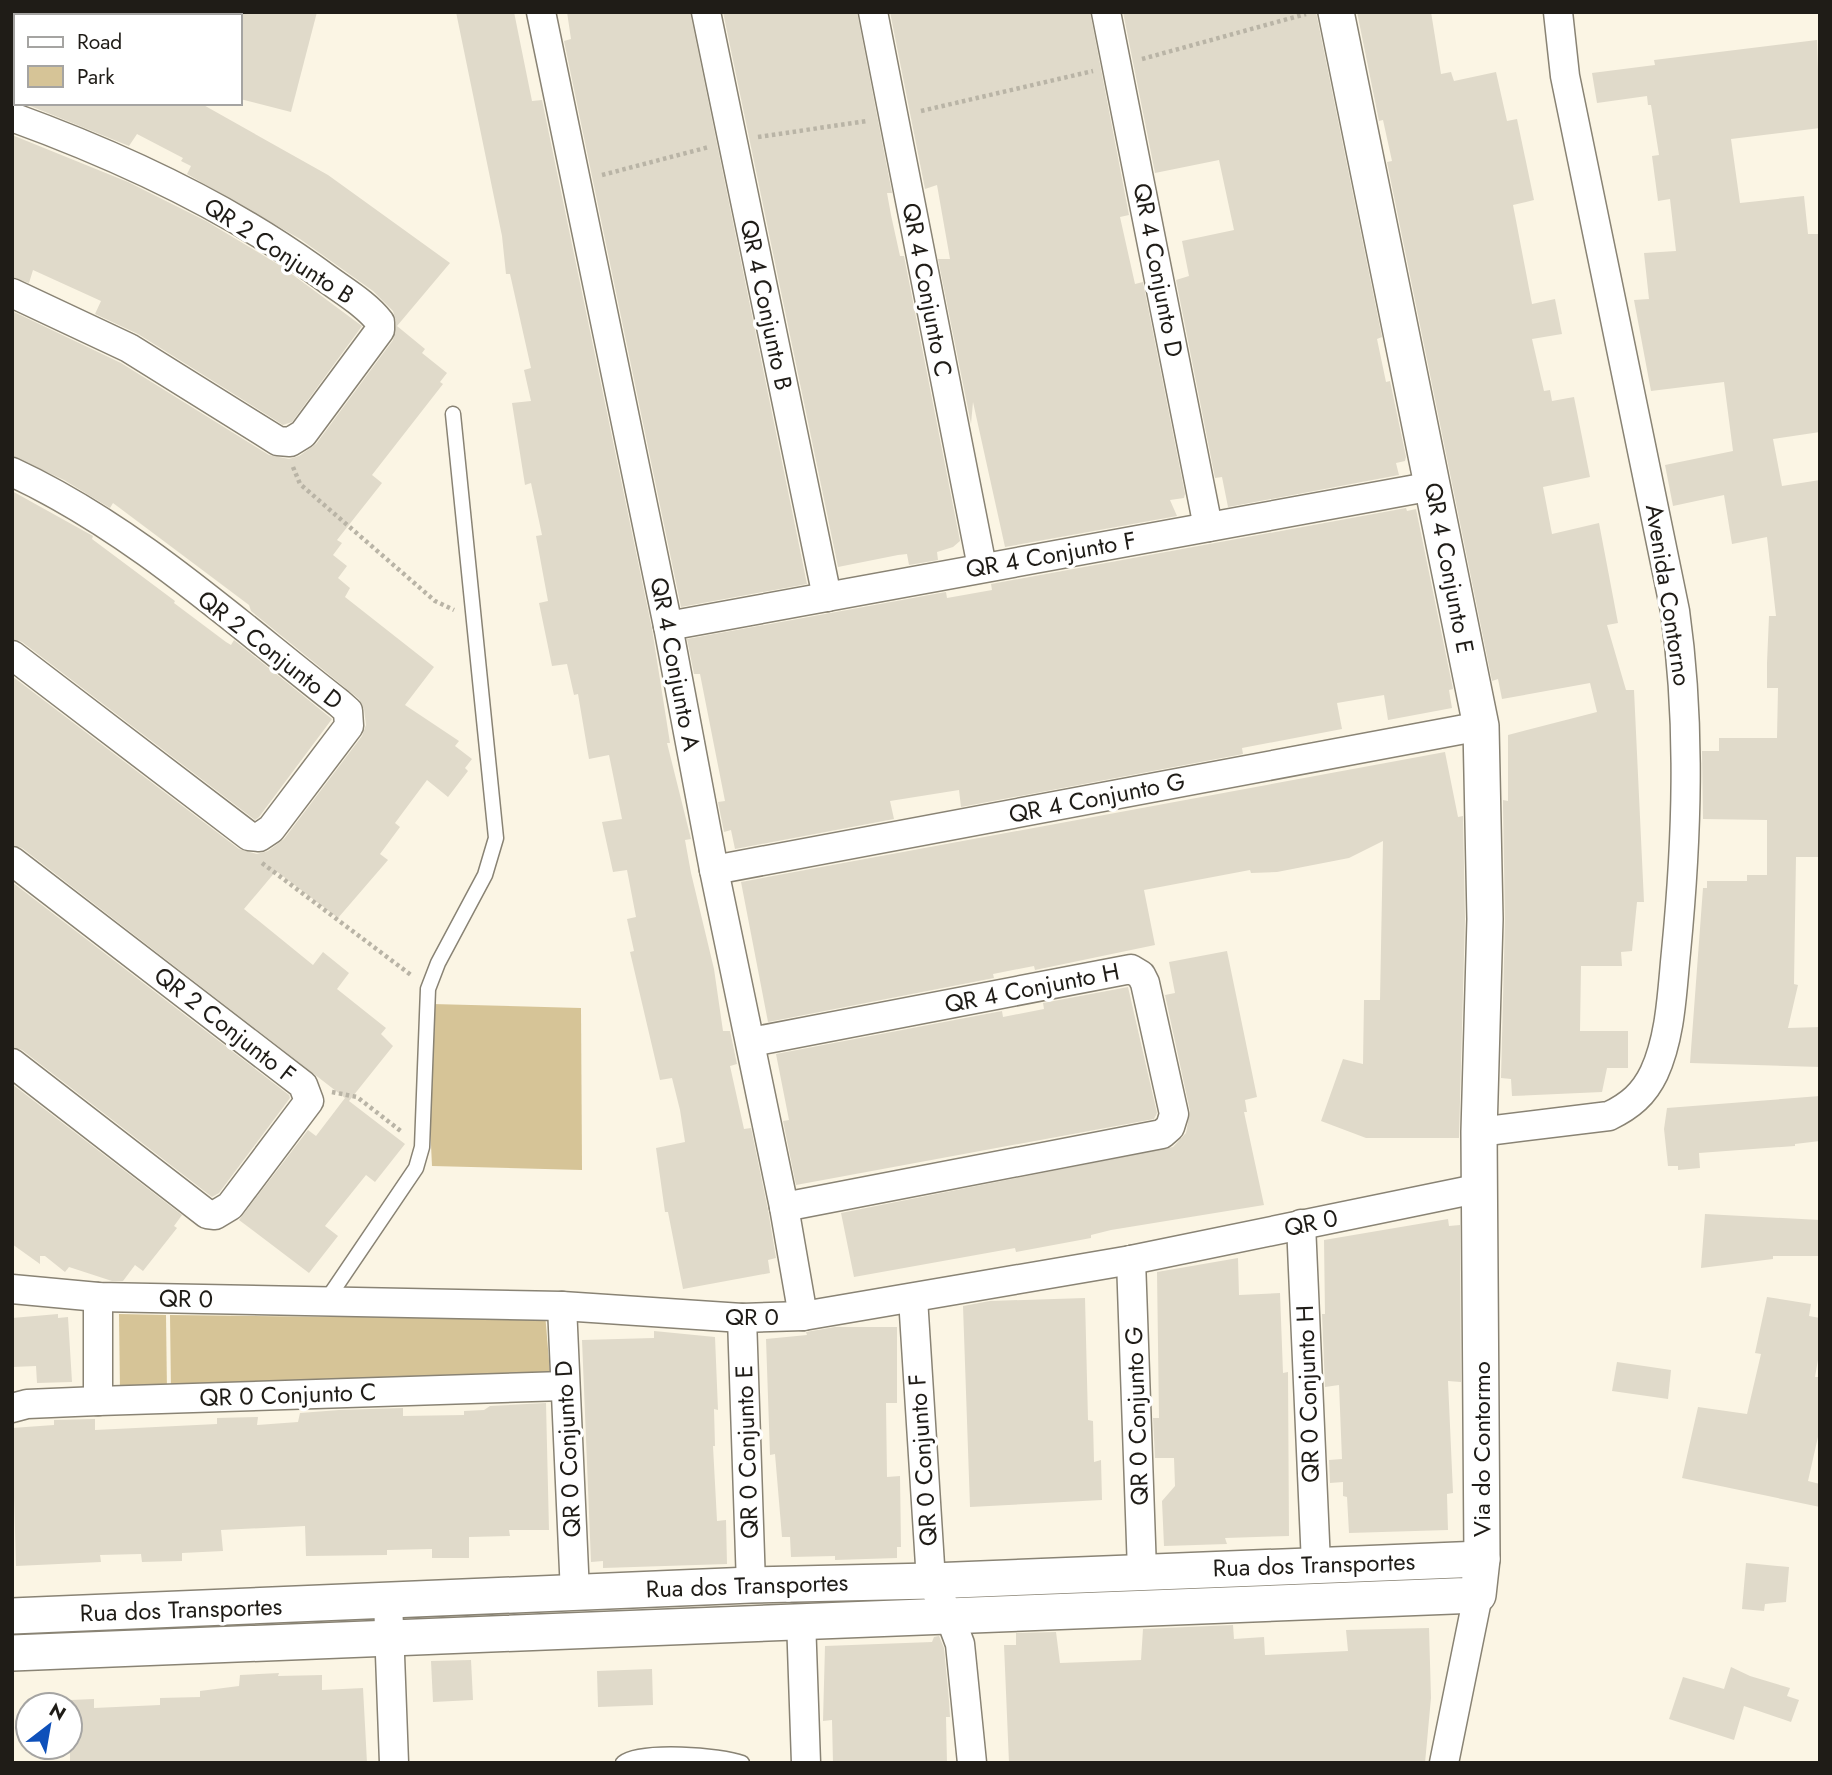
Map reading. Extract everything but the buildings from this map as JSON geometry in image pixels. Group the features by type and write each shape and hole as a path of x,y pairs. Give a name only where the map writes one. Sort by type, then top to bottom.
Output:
{"street":[{"name":"QR 4 Conjunto A","path":"541,12 574,182 668,626 714,870 784,1207 803,1317"},
{"name":"QR 4 Conjunto B","path":"706,12 827,597"},
{"name":"QR 4 Conjunto C","path":"873,12 982,567"},
{"name":"QR 4 Conjunto D","path":"1106,12 1209,527"},
{"name":"QR 4 Conjunto E","path":"1336,12 1481,726 1485,919 1479,1132"},
{"name":"Avenida Contorno","path":"1479,1132 1609,1116 1627,1108 1643,1093 1655,1071 1671,1007 1685,858 1683,689 1675,611 1565,76 1558,12"},
{"name":"QR 2 Conjunto B","path":"12,117 74,140 215,208 303,261 375,315 380,322 380,330 303,434 290,442"},
{"path":"12,293 129,348 265,435 278,441 290,442"},
{"name":"QR 2 Conjunto D","path":"12,472 48,489 134,544 348,711 347,730 271,829 259,837 249,836"},
{"name":"QR 4 Conjunto F","path":"668,626 1433,486"},
{"path":"12,655 249,836"},
{"name":"QR 4 Conjunto G","path":"714,870 1481,726"},
{"name":"QR 2 Conjunto F","path":"12,861 303,1085 309,1093 306,1109 230,1206 215,1215 207,1214 12,1063"},
{"name":"QR 4 Conjunto H","path":"751,1042 1131,969 1141,975 1145,983 1174,1114 1170,1128 1162,1134 784,1207"},
{"name":"Via do Contormo","path":"1444,1763 1478,1595 1482,1559 1479,1132"},
{"name":"QR 0","path":"15,1287 98,1297 562,1306 743,1318 803,1317 1131,1260 1481,1188"},
{"name":"QR 0 Conjunto H","path":"1301,1224 1316,1564"},
{"name":"QR 0 Conjunto G","path":"1131,1260 1142,1571"},
{"path":"98,1297 99,1401"},
{"name":"QR 0 Conjunto F","path":"913,1298 931,1581 950,1617 960,1644 972,1763"},
{"name":"QR 0 Conjunto D","path":"562,1306 575,1592"},
{"name":"QR 0 Conjunto E","path":"743,1318 751,1585"},
{"name":"QR 0 Conjunto C","path":"12,1408 27,1404 99,1401 564,1386"},
{"name":"Rua dos Transportes","path":"12,1616 751,1585 931,1581 1482,1559"},
{"name":"Rua dos Transportes","path":"12,1653 388,1640 801,1619 950,1617 1478,1595"},
{"path":"388,1601 394,1763"},
{"path":"801,1619 806,1763"}],"lane":[{"path":"325,1303 416,1168 422,1147 429,989 438,963 485,875 496,838 453,414"},
{"path":"623,1763 629,1758 664,1756 725,1756 743,1763"}],"path":[{"path":"574,182 732,141 893,117 1117,65 1314,12"},
{"path":"290,442 294,475 300,484 435,601 447,608 475,615"},
{"path":"249,836 262,863 429,989"},
{"path":"309,1093 341,1092 357,1097 422,1147"}],"green space":[{"path":"432,1004 581,1008 582,1170 432,1166 428,1081"},
{"path":"545,1313 550,1373 171,1392 170,1315 340,1317"},
{"path":"119,1314 166,1315 167,1393 120,1392"}]}
